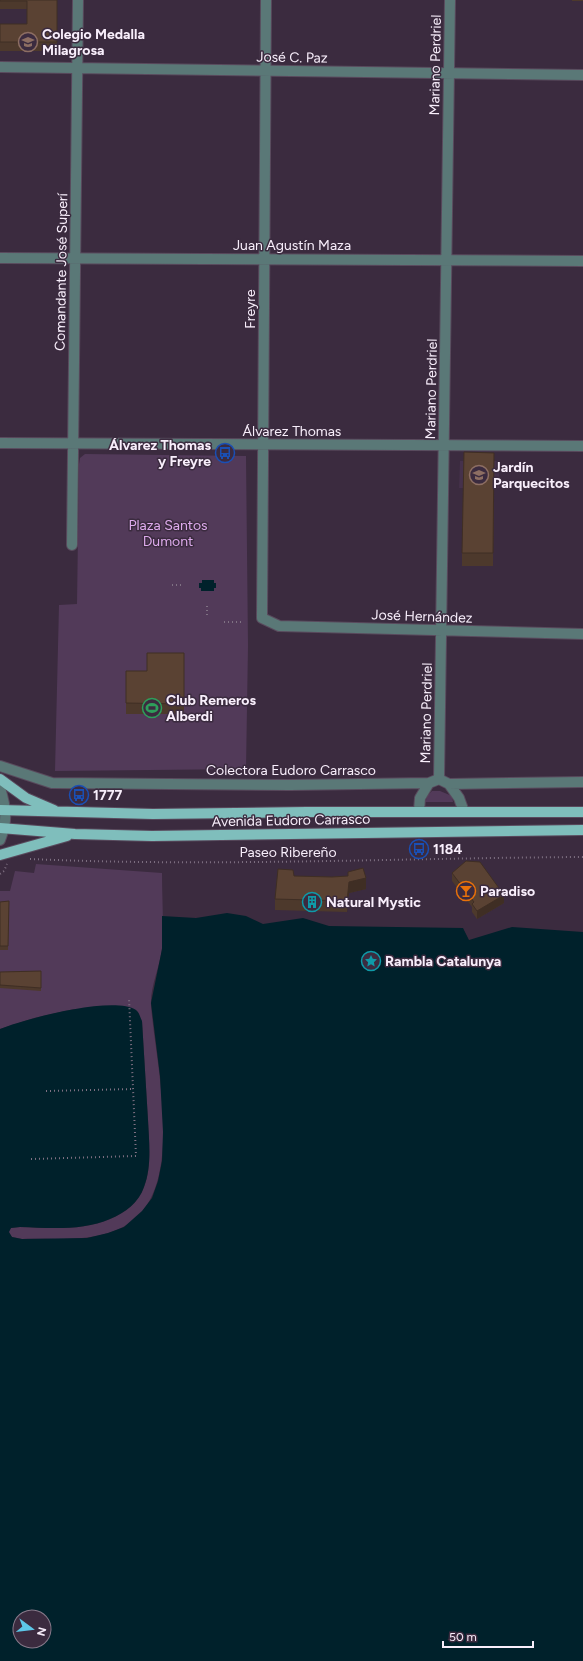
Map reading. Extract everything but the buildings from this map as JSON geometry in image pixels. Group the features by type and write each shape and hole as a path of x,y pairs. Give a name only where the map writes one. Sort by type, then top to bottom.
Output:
{"main road":[{"path":"0,779 26,798 59,813"},
{"name":"Avenida Eudoro Carrasco","path":"3,810 59,813 153,814 419,811 583,812"},
{"name":"Avenida Eudoro Carrasco","path":"2,829 75,834 152,836 583,830"},
{"path":"0,855 75,834"}],"street":[{"name":"Comandante José Superí","path":"72,545 78,0"},
{"name":"Freyre","path":"262,618 266,0"},
{"name":"Mariano Perdriel","path":"419,811 420,798 434,781 441,630 450,0"},
{"name":"José C. Paz","path":"0,67 583,74"},
{"name":"Juan Agustín Maza","path":"0,258 583,261"},
{"name":"Álvarez Thomas","path":"0,443 583,446"},
{"name":"José Hernández","path":"262,618 279,626 583,634"},
{"name":"Colectora Eudoro Carrasco","path":"0,766 52,783 290,785 434,781 449,784 583,782"},
{"path":"449,784 459,798 464,812"},
{"path":"0,788 3,810 0,840"}],"path":[{"path":"172,585 181,585"},
{"path":"207,604 207,614"},
{"path":"224,622 242,622"},
{"name":"Paseo Ribereño","path":"29,859 112,862 267,863 583,857"},
{"path":"0,874 11,861"},
{"path":"31,1158 136,1156 129,998"},
{"path":"46,1091 134,1089"}],"shaded area":[{"name":"Jardín Parquecitos","path":"460,461 499,461 499,488 459,488"}],"green space":[{"name":"Plaza Santos Dumont","path":"85,454 246,456 248,646 246,769 55,771 59,605 77,604 79,464 80,458"},
{"path":"432,791 440,791 452,796 453,802 425,802 428,795"},
{"path":"36,864 162,873 162,948 151,998 163,1125 162,1157 156,1186 143,1210 123,1227 111,1232 86,1238 22,1239 12,1237 8,1232 11,1228 20,1227 66,1228 100,1223 121,1214 139,1197 147,1179 149,1154 142,1021 74,1009 34,1018 0,1029 0,891 10,891 15,871 34,873"}],"water":[{"path":"202,580 214,580 214,583 216,583 216,588 214,588 214,591 201,591 201,588 199,588 199,583 202,583"},
{"path":"227,913 246,916 263,924 303,918 329,926 463,928 469,940 512,927 583,932 583,1661 0,1661 0,1029 48,1015 89,1007 109,1005 125,1006 138,1012 142,1021 149,1145 147,1179 142,1192 135,1202 126,1210 116,1217 100,1223 66,1228 20,1227 11,1228 9,1232 12,1237 22,1239 87,1238 124,1227 142,1211 152,1198 158,1181 162,1161 163,1132 160,1076 151,1003 162,949 162,916 196,918"}],"place":[{"name":"Colegio Medalla Milagrosa","path":"28,42"},
{"name":"Álvarez Thomas y Freyre","path":"225,453"},
{"name":"Jardín Parquecitos","path":"479,475"},
{"name":"Club Remeros Alberdi","path":"152,708"},
{"name":"1777","path":"79,795"},
{"name":"1184","path":"419,849"},
{"name":"Paradiso","path":"466,891"},
{"name":"Natural Mystic","path":"312,902"},
{"name":"Rambla Catalunya","path":"371,961"}]}
